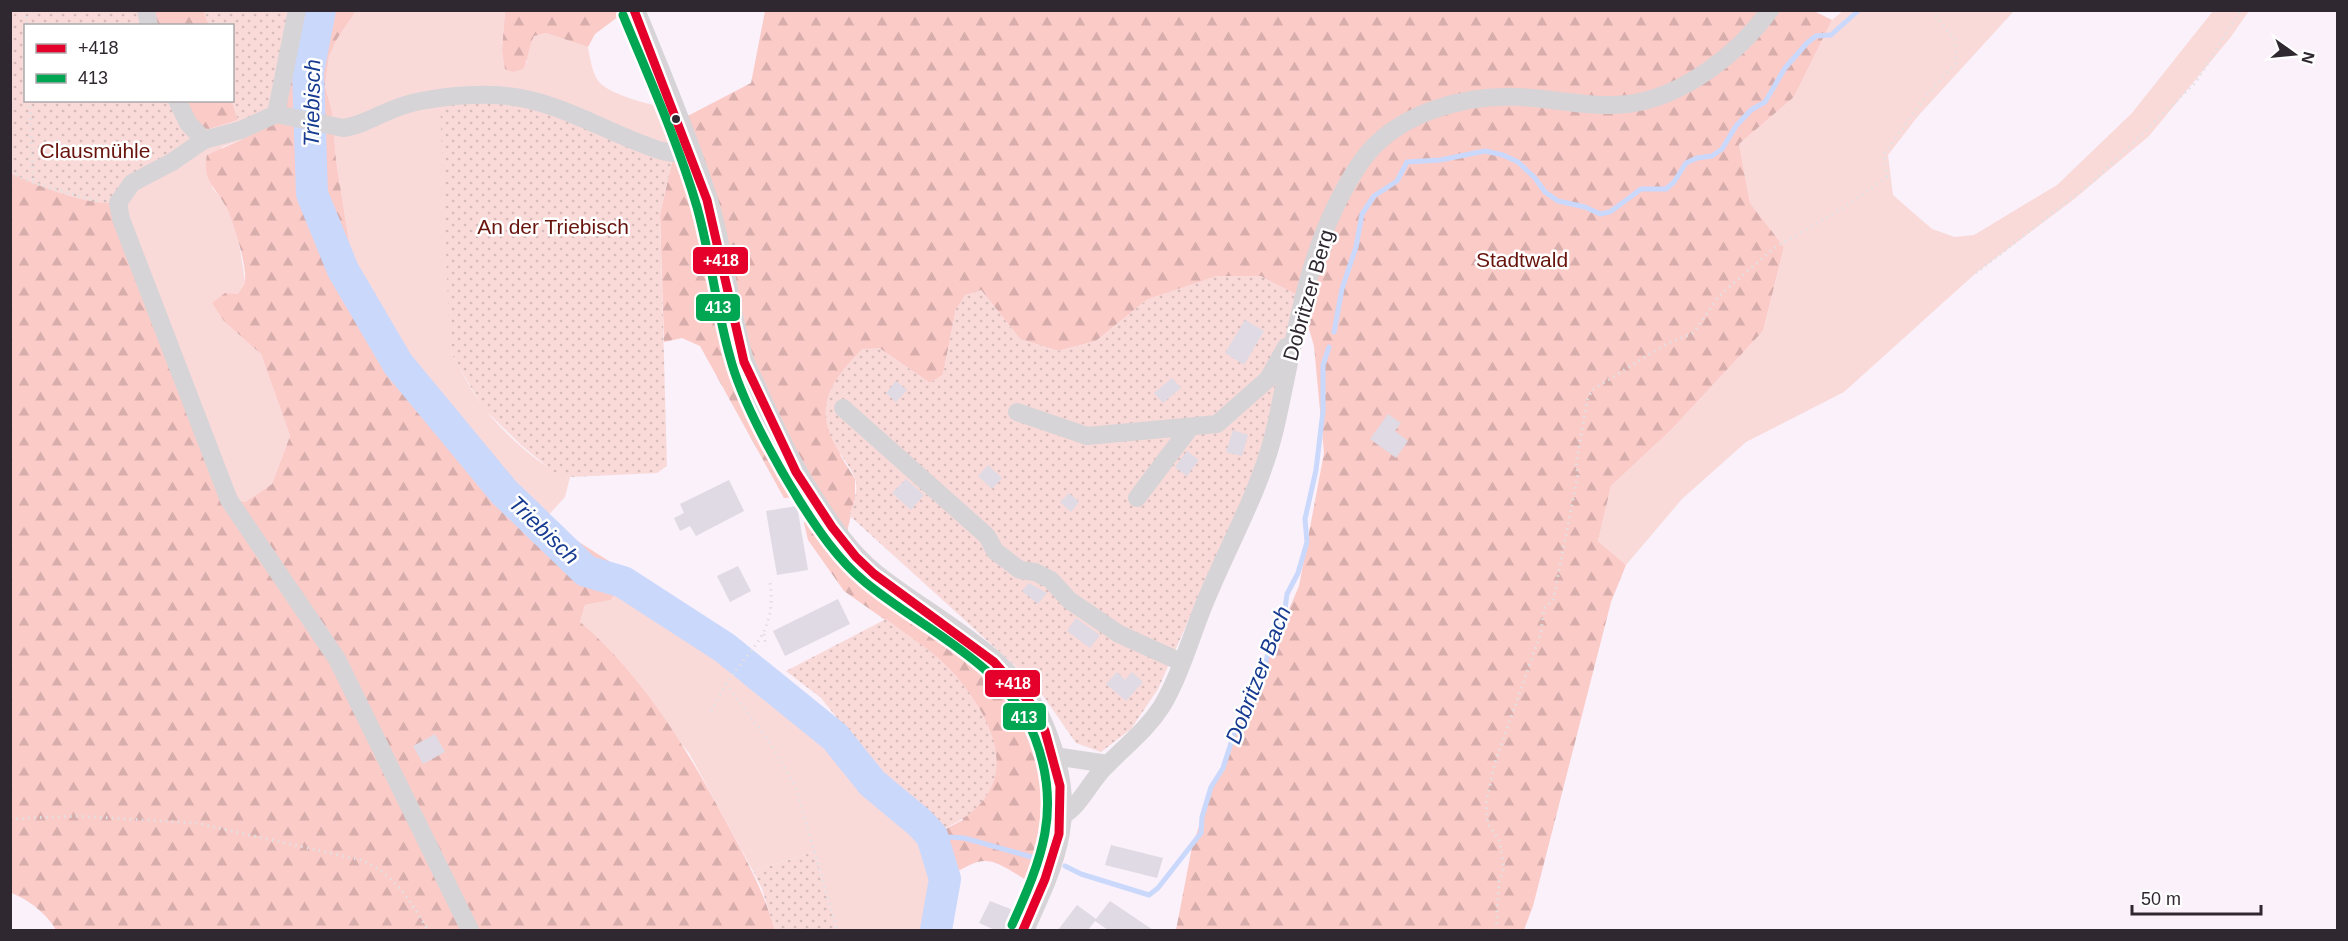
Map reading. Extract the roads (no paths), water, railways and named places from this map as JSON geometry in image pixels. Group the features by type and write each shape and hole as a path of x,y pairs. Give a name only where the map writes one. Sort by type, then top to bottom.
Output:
{"main road":[{"path":"634,10 688,149 721,251 742,358 784,453 844,544 872,572 983,653 1010,678 1032,706 1045,729 1054,756 1062,796 1062,816 1053,861 1023,930"}],"street":[{"path":"282,116 297,10"},
{"name":"Dobritzer Berg","path":"1062,816 1075,809 1093,780 1148,725 1172,687 1216,576 1257,487 1274,431 1296,329 1318,246 1330,217 1361,162 1390,130 1440,108 1480,99 1520,97 1628,104 1670,92 1733,51 1770,10"},
{"path":"470,930 337,659 229,500 121,219 118,203 132,183 172,162 204,140 282,116 336,128 352,127 389,108 416,102 464,97 504,96 529,99 566,112 641,145 674,153 688,149"},
{"path":"178,102 188,123 204,140"},
{"path":"1017,412 1087,436 1189,429 1217,424 1268,379 1296,329"},
{"path":"843,408 987,536 995,551 1020,570 1035,572 1051,580 1069,600 1119,634 1181,662"},
{"path":"1137,498 1189,429"},
{"path":"1054,756 1108,764"}],"waterway":[{"name":"Triebisch","path":"320,10 308,72 312,194 343,270 398,364 504,492 586,571 623,582 725,648 835,737 872,783 920,823 932,836 945,879 936,930"},
{"name":"Dobritzer Bach","path":"1334,332 1342,289 1356,247 1362,214 1374,196 1397,181 1407,162 1440,160 1485,151 1503,155 1518,162 1535,178 1545,192 1558,201 1585,207 1600,214 1610,212 1641,189 1666,189 1674,182 1686,163 1697,158 1712,156 1722,149 1736,126 1751,110 1765,102 1785,68 1807,43 1816,36 1831,35 1859,10"},
{"name":"Dobritzer Bach","path":"1065,866 1081,874 1149,895 1158,888 1201,833 1202,817 1211,787 1223,768 1239,718 1249,705 1251,684 1263,673 1271,641 1284,616 1287,594 1298,573 1307,542 1305,519 1316,470 1323,411 1323,365 1329,347"},
{"name":"Dobritzer Bach","path":"932,836 964,838 1032,857"}],"park label":[{"name":"Clausmühle","path":"95,150"},
{"name":"An der Triebisch","path":"553,226"},
{"name":"Stadtwald","path":"1522,259"}]}
